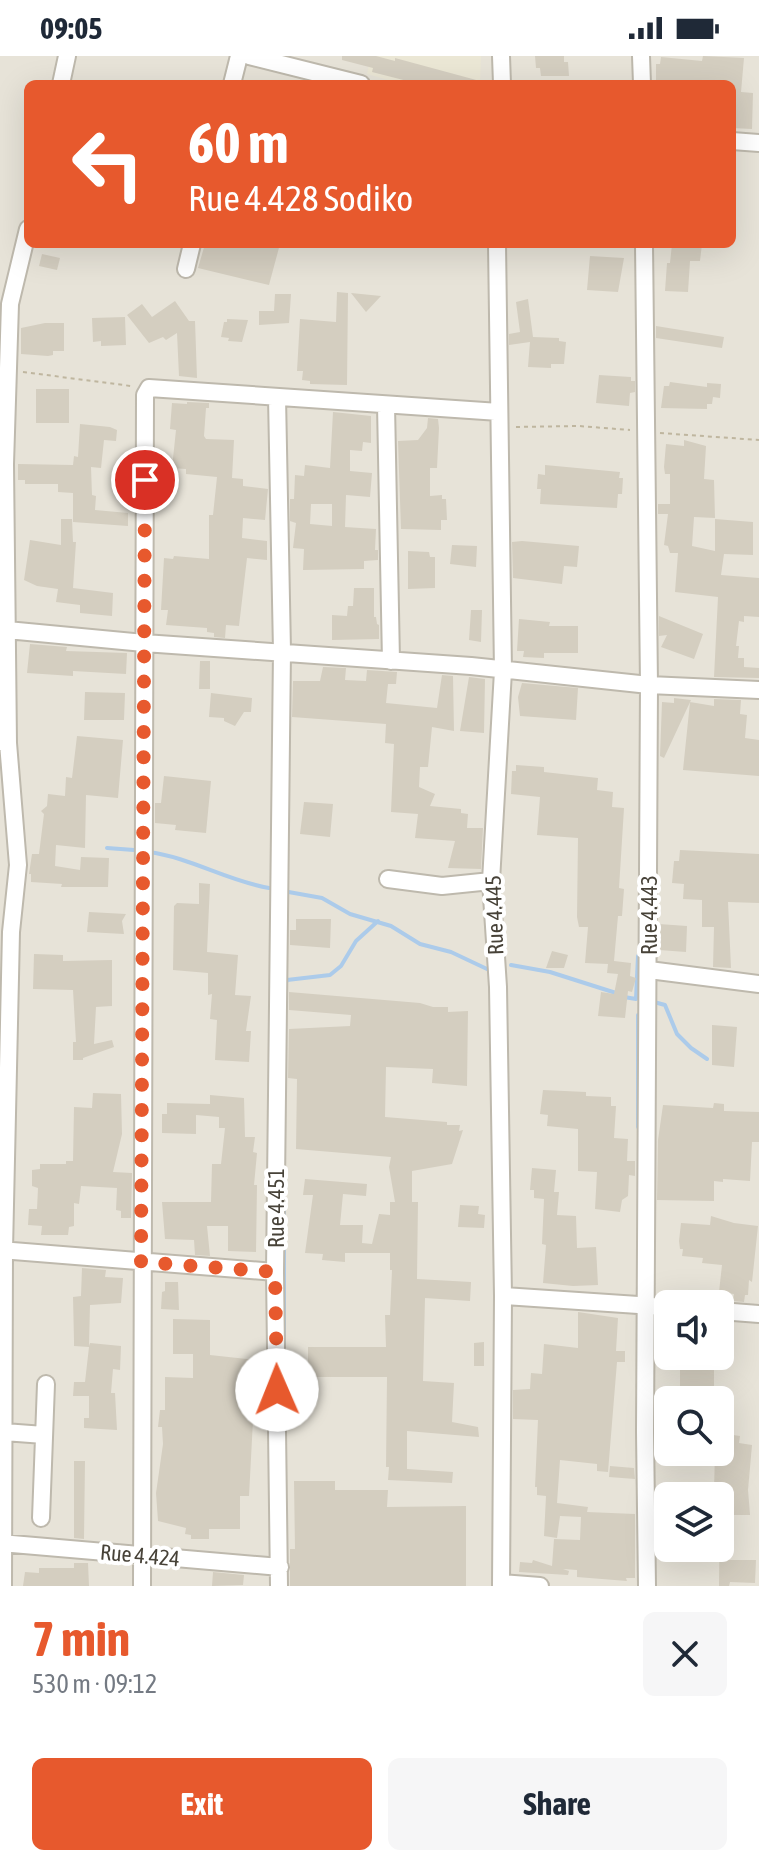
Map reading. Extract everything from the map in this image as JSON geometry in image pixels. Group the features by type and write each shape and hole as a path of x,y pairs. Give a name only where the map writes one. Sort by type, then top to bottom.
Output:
{"street":[{"path":"62,80 67,56"},
{"path":"233,80 239,56"},
{"path":"249,56 345,80"},
{"path":"501,56 502,80"},
{"path":"641,56 642,80"},
{"path":"736,141 759,143"},
{"path":"3,1586 2,1250 11,932 18,865 4,742 7,630 3,571 3,464 11,294 24,244"},
{"path":"186,269 191,248"},
{"name":"Rue 4.445","path":"497,248 503,671 491,881 498,987 503,1296 501,1584"},
{"name":"Rue 4.443","path":"644,248 649,685 647,1586"},
{"path":"142,1586 145,395 149,388 277,397 386,405 499,420"},
{"name":"Rue 4.451","path":"277,397 282,651 275,1272 279,1586"},
{"path":"386,405 391,661"},
{"path":"7,630 471,666 649,685 759,690"},
{"path":"388,879 442,886 491,881"},
{"path":"649,970 759,984"},
{"path":"2,1250 275,1272"},
{"path":"503,1296 654,1306"},
{"path":"734,1312 759,1314"},
{"path":"41,1518 46,1384"},
{"path":"4,1432 44,1435"},
{"name":"Rue 4.424","path":"2,1544 280,1567"},
{"path":"501,1584 540,1586"}],"path":[{"path":"8,371 149,388"},
{"path":"499,420 759,440"}],"shaded area":[{"path":"0,56 759,56 759,1586 0,1586"},
{"path":"371,56 481,56 480,80 388,80 367,74"}],"building":[{"path":"342,56 376,56 395,61 395,58 476,80 403,80 342,60"},
{"path":"535,56 564,56 564,62 568,62 569,76 541,76 540,68 536,68"},
{"path":"703,56 744,58 741,92 753,93 752,129 736,128 736,80 656,80 656,64 660,64 661,57 702,61"},
{"path":"204,248 279,248 269,285 198,268"},
{"path":"672,248 702,248 700,261 690,261 688,292 665,291 667,263 670,263"},
{"path":"42,254 60,258 57,270 39,266"},
{"path":"590,256 624,258 618,292 587,290"},
{"path":"337,292 348,293 347,385 310,384 310,381 302,380 303,371 297,371 300,319 336,322"},
{"path":"351,293 381,296 366,312"},
{"path":"275,294 291,294 289,323 259,325 259,311 274,311"},
{"path":"528,299 533,337 559,338 559,341 566,342 564,364 551,364 551,368 528,367 530,342 509,345 509,334 520,332 516,302"},
{"path":"175,301 189,321 195,321 197,378 179,376 177,333 166,340 163,337 149,343 127,315 142,304 152,317"},
{"path":"125,317 126,345 101,346 101,341 93,342 92,318"},
{"path":"227,319 248,320 242,342 221,337"},
{"path":"64,323 64,351 53,351 53,355 48,356 21,354 21,328"},
{"path":"656,326 724,337 722,348 656,338"},
{"path":"599,375 631,377 631,381 635,381 635,392 630,393 629,406 596,403"},
{"path":"670,382 707,387 707,383 721,384 720,398 713,397 707,409 661,408 664,386 669,386"},
{"path":"36,389 69,389 69,423 36,423"},
{"path":"172,403 209,403 209,408 206,408 206,439 234,440 232,478 243,479 243,486 268,489 265,520 243,518 242,538 267,541 267,560 247,558 239,626 226,625 225,638 214,637 214,633 207,632 207,628 166,625 168,610 161,610 164,558 209,559 209,515 213,515 217,477 186,474 186,469 172,468 176,430 170,429"},
{"path":"333,412 371,416 371,443 363,442 362,451 350,450 350,471 372,473 370,497 346,495 345,527 376,529 378,560 364,561 364,569 303,570 304,549 293,548 296,523 290,521 290,499 294,499 295,475 304,476 305,465 330,468","holes":["311,504 332,504 332,526 310,524"]},
{"path":"428,418 438,419 439,428 437,468 430,468 430,496 442,495 442,499 446,499 447,520 441,520 441,530 401,529 398,441 418,440 427,428"},
{"path":"80,424 117,430 116,441 104,440 101,468 91,467 92,495 96,496 95,510 128,513 128,526 73,522 73,493 58,492 58,484 25,484 25,480 18,480 18,464 73,465 74,456 78,457"},
{"path":"684,440 706,446 704,479 714,480 715,518 694,517 692,546 715,551 715,519 753,522 753,555 724,554 721,575 759,578 759,617 744,616 744,622 739,621 736,646 739,646 738,658 744,658 744,667 759,668 759,678 714,677 718,597 675,592 678,553 670,553 668,546 664,545 668,514 658,514 658,504 670,504 670,474 665,474 664,467 666,444 684,446"},
{"path":"545,465 620,472 619,478 623,478 622,494 618,494 617,508 540,504 538,474 545,475"},
{"path":"61,519 72,519 73,542 76,542 73,588 113,593 112,616 80,613 80,605 56,602 58,589 37,586 24,580 30,540 61,545"},
{"path":"512,542 579,546 577,567 564,566 562,584 513,578"},
{"path":"452,545 477,546 476,567 450,564"},
{"path":"408,551 429,552 430,557 435,557 435,588 408,589"},
{"path":"354,588 374,588 374,617 379,625 379,639 332,640 332,615 347,616 348,606 353,606"},
{"path":"471,610 482,610 481,642 469,640"},
{"path":"659,616 703,634 694,659 661,647 667,635 659,636"},
{"path":"519,619 550,622 549,626 578,626 578,653 544,653 544,658 523,657 524,651 517,651"},
{"path":"30,644 67,647 66,651 127,653 126,674 73,671 73,676 27,673"},
{"path":"200,661 210,661 210,689 199,689"},
{"path":"323,667 346,668 345,680 366,681 367,670 397,672 396,684 388,684 386,703 437,708 442,675 453,676 454,731 432,727 428,767 420,767 419,787 435,794 430,806 461,809 461,813 468,814 467,828 483,828 481,869 448,868 455,841 415,838 418,814 391,812 394,744 385,743 386,724 292,717 293,681 320,681"},
{"path":"469,677 485,679 484,733 460,731"},
{"path":"522,683 578,688 576,720 520,716 518,697"},
{"path":"85,692 125,693 124,720 84,720"},
{"path":"211,693 252,698 251,712 244,712 235,726 224,721 224,718 209,717"},
{"path":"674,698 691,700 664,758 660,756 662,702 674,703"},
{"path":"714,699 741,700 740,714 747,715 745,738 759,740 759,776 683,770 690,702 714,706"},
{"path":"77,736 123,740 118,798 86,795 85,848 56,845 55,866 80,870 81,857 109,858 108,887 61,887 62,884 31,882 29,874 32,854 39,854 44,814 41,811 47,806 48,794 65,796 66,777 72,778"},
{"path":"516,765 544,767 544,772 598,778 597,790 613,792 612,807 624,808 619,888 624,889 614,961 631,963 630,976 636,978 632,992 628,991 625,1018 598,1016 601,992 614,994 618,974 607,973 608,964 585,963 588,927 579,927 577,917 578,838 537,835 540,797 511,794 512,771 516,771"},
{"path":"164,776 211,781 206,833 175,830 176,825 155,823 155,803 161,803"},
{"path":"304,802 333,804 330,837 300,834"},
{"path":"680,850 759,854 759,903 728,902 731,968 713,967 714,927 702,927 702,900 683,899 684,884 672,883 674,861 679,861"},
{"path":"199,883 210,884 207,952 238,955 235,995 251,996 246,1031 251,1031 249,1062 215,1060 217,1020 210,1019 212,994 208,995 208,973 173,970 174,906 177,903 199,904"},
{"path":"89,912 126,914 122,921 124,934 87,932"},
{"path":"296,919 331,919 330,948 290,945 290,930 296,930"},
{"path":"659,924 687,926 686,952 659,950"},
{"path":"552,951 568,955 564,968 546,968"},
{"path":"34,954 63,955 63,961 112,960 112,1006 96,1007 94,1044 112,1040 114,1047 83,1060 73,1060 73,1042 76,1042 73,990 33,989"},
{"path":"289,992 420,1003 448,1007 448,1012 468,1011 467,1086 432,1083 433,1069 386,1067 385,1117 447,1122 447,1125 460,1125 459,1131 463,1130 452,1164 412,1171 412,1202 418,1202 417,1279 471,1282 470,1301 425,1298 423,1381 454,1383 452,1422 478,1427 479,1437 407,1431 407,1469 453,1472 452,1483 388,1480 387,1377 308,1377 308,1347 386,1347 385,1315 390,1315 392,1270 390,1253 345,1253 345,1262 322,1260 323,1254 305,1253 313,1195 303,1195 305,1179 367,1184 366,1196 343,1194 340,1225 363,1225 362,1243 372,1244 379,1214 390,1215 390,1202 395,1202 389,1167 391,1157 296,1149 297,1079 288,1078 289,1029 350,1026 351,1015 289,1010"},
{"path":"712,1025 737,1027 734,1067 712,1065"},
{"path":"543,1090 586,1092 586,1096 611,1097 611,1106 616,1106 614,1138 628,1139 627,1161 635,1161 635,1176 629,1175 628,1196 622,1200 620,1212 595,1209 597,1172 578,1171 578,1129 547,1126 548,1115 540,1114"},
{"path":"93,1093 121,1094 122,1134 113,1172 132,1173 131,1218 121,1218 121,1211 116,1210 117,1188 81,1186 79,1204 74,1203 74,1226 69,1227 68,1235 41,1235 42,1226 28,1225 29,1209 37,1209 38,1188 32,1186 32,1170 40,1169 40,1164 73,1161 74,1107 92,1108"},
{"path":"210,1095 244,1098 245,1137 255,1137 253,1152 257,1153 254,1185 257,1185 256,1252 228,1251 228,1226 207,1226 210,1256 195,1255 194,1240 165,1239 162,1202 211,1202 212,1164 221,1164 225,1128 219,1128 219,1117 196,1115 196,1134 162,1133 162,1114 167,1114 167,1103 210,1104"},
{"path":"714,1103 724,1104 724,1111 759,1112 759,1142 752,1142 750,1181 714,1181 714,1201 657,1200 658,1140 663,1105 713,1108"},
{"path":"532,1168 556,1170 554,1192 559,1192 557,1215 576,1216 577,1248 596,1247 598,1285 543,1283 546,1245 542,1244 544,1199 534,1198 534,1190 530,1190"},
{"path":"460,1205 479,1206 478,1214 485,1215 484,1228 458,1227"},
{"path":"711,1216 758,1226 752,1282 749,1280 744,1302 734,1301 734,1290 719,1290 722,1265 702,1263 703,1258 682,1256 679,1241 681,1223 710,1225"},
{"path":"82,1268 106,1270 105,1277 123,1278 121,1303 90,1305 89,1346 90,1343 121,1346 120,1370 113,1369 111,1393 115,1393 117,1430 84,1428 84,1418 89,1418 89,1396 73,1396 74,1382 85,1382 89,1347 74,1346 73,1297 81,1296"},
{"path":"165,1282 178,1282 179,1310 161,1309"},
{"path":"578,1312 618,1318 616,1351 625,1351 625,1362 617,1362 608,1472 597,1471 597,1464 560,1460 557,1503 588,1507 587,1512 635,1514 635,1578 626,1578 627,1581 577,1577 577,1570 563,1569 569,1571 568,1575 519,1572 520,1562 532,1563 533,1560 552,1566 554,1539 580,1540 581,1517 560,1516 557,1538 544,1536 546,1496 537,1495 535,1487 538,1420 513,1419 513,1390 530,1389 531,1373 542,1374 544,1344 578,1348"},
{"path":"173,1319 210,1320 210,1355 265,1361 265,1373 248,1373 245,1397 253,1398 254,1409 266,1409 266,1420 253,1420 249,1496 240,1496 240,1529 209,1529 209,1539 191,1539 191,1535 185,1534 186,1528 158,1521 156,1493 163,1444 162,1427 158,1427 160,1410 165,1410 165,1377 193,1378 193,1354 173,1354"},
{"path":"484,1342 484,1366 474,1366 474,1343"},
{"path":"680,1370 714,1370 714,1386 680,1386"},
{"path":"734,1435 740,1436 739,1443 752,1445 748,1490 750,1515 734,1515 734,1482 714,1482 715,1466 734,1466"},
{"path":"74,1461 85,1461 84,1539 74,1538"},
{"path":"610,1466 634,1468 635,1479 609,1477"},
{"path":"294,1481 335,1481 335,1490 388,1490 387,1507 466,1506 466,1586 290,1586 290,1549 295,1549"},
{"path":"756,1560 755,1583 730,1582 729,1586 719,1586 719,1562"},
{"path":"74,1563 88,1563 89,1586 23,1586 25,1572 39,1573 39,1568 74,1568"},
{"path":"213,1572 244,1575 243,1585 212,1586"}],"waterway":[{"path":"107,848 134,850"},
{"path":"148,852 269,888"},
{"path":"283,891 322,898 350,914 391,926 420,944 451,952 487,969"},
{"path":"285,985 287,980 330,975 341,966 356,941 378,921"},
{"path":"624,997 636,999 638,956"},
{"path":"511,965 550,972 616,993"},
{"path":"654,1002 665,1005 677,1034 707,1059"},
{"path":"638,1015 638,1127"},
{"path":"284,1165 284,1392"}],"route":[{"path":"145,480 141,1262 275,1272 277,1390"}]}
